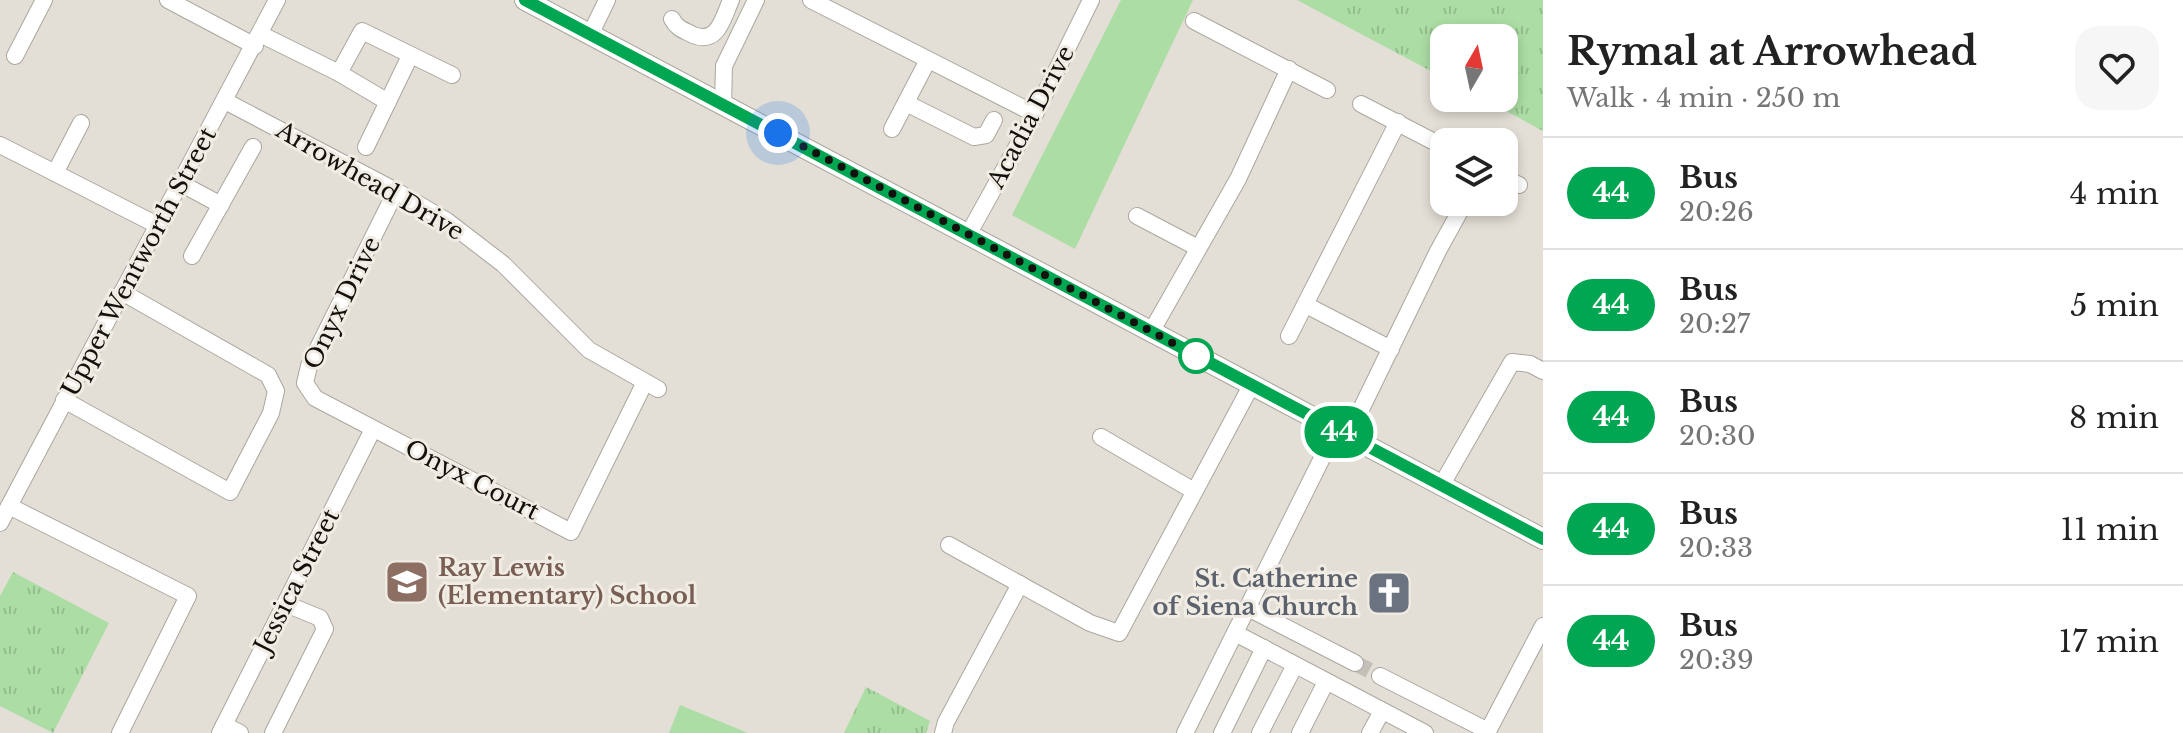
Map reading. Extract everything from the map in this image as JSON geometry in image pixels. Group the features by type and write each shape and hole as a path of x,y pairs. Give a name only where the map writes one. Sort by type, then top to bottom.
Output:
{"main road":[{"path":"525,0 1543,539"}],"street":[{"path":"15,56 44,0"},
{"name":"Upper Wentworth Street","path":"0,523 277,0"},
{"path":"590,35 607,0"},
{"path":"672,19 677,27 703,39 709,38 715,35 731,0"},
{"path":"723,105 724,66 756,0"},
{"path":"811,0 1035,114"},
{"name":"Acadia Drive","path":"969,233 1035,114 1091,0"},
{"path":"171,1 339,73 388,102"},
{"path":"1194,21 1327,90"},
{"path":"339,73 362,31 452,75"},
{"path":"366,147 410,56"},
{"path":"892,129 928,60"},
{"path":"1151,332 1238,179 1289,69"},
{"name":"Arrowhead Drive","path":"225,101 396,191 468,235 503,264 576,339 652,386 571,532"},
{"path":"906,103 974,137 986,135 994,120"},
{"path":"1361,104 1430,139"},
{"path":"1289,336 1398,122"},
{"path":"55,173 81,123"},
{"path":"0,145 157,225"},
{"path":"192,256 253,147"},
{"path":"180,183 221,205"},
{"name":"Onyx Drive","path":"373,429 315,398 307,388 305,379 396,191"},
{"path":"1137,216 1198,248"},
{"path":"1185,733 1248,608 1391,349 1457,216"},
{"path":"64,400 230,492 271,413 276,391 268,375 122,292"},
{"path":"1306,305 1391,349"},
{"path":"1441,486 1512,362 1530,364 1543,371"},
{"path":"949,545 1090,623 1119,633 1252,384"},
{"name":"Onyx Court","path":"373,429 571,532"},
{"name":"Jessica Street","path":"222,729 373,429"},
{"path":"1101,437 1194,491"},
{"path":"9,506 188,596 120,733"},
{"path":"943,733 1020,584"},
{"path":"273,733 325,629 320,618 286,604"},
{"path":"1248,608 1355,663"},
{"path":"1380,676 1488,732 1543,626"},
{"path":"1235,633 1415,731"},
{"path":"1222,733 1264,648"},
{"path":"1260,733 1295,665"},
{"path":"1300,733 1326,682"},
{"path":"1370,733 1382,711"},
{"path":"222,729 240,733"}],"green space":[{"path":"1121,0 1193,0 1075,249 1012,215"},
{"path":"1297,0 1543,0 1543,131 1508,112 1518,112 1518,24 1430,24 1430,71"},
{"path":"13,572 109,623 53,733 0,706 0,596"},
{"path":"866,687 930,721 926,733 844,733"},
{"path":"680,705 748,733 669,733"}],"tunnel":[{"path":"1355,663 1380,676"}],"bus line":[{"name":"44","path":"525,0 1543,539"}],"place":[{"name":"Ray Lewis (Elementary) School","path":"407,582"},
{"name":"St. Catherine of Siena Church","path":"1389,593"}],"route":[{"path":"778,133 1201,358 1196,356"}]}
